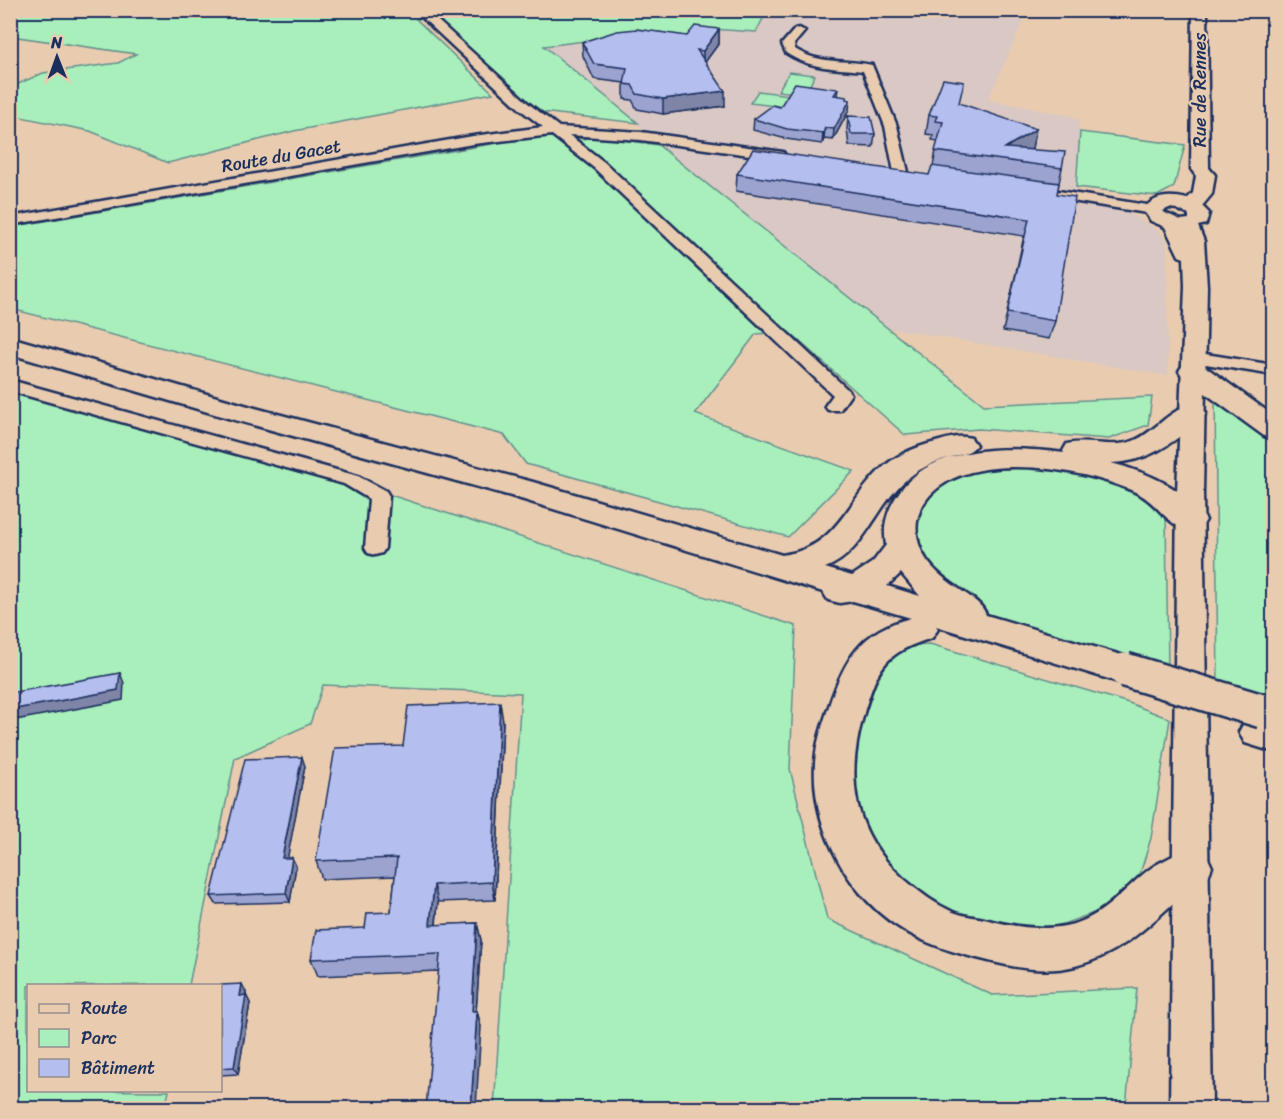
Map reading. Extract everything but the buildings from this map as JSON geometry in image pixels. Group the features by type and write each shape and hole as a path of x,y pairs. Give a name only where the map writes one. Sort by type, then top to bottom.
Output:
{"main road":[{"name":"Rue de Rennes","path":"1182,214 1193,173 1200,169 1200,10"},
{"path":"1155,208 1182,214 1194,241 1197,286 1190,506 1191,1108"},
{"path":"10,345 245,414 381,448 774,575 920,629 1124,680 1268,725"},
{"path":"1193,364 1274,430"},
{"path":"774,575 813,562 834,549 884,483 903,466 935,452 972,444 995,443 1099,453 1123,453 1150,446 1192,413"},
{"path":"1099,453 1156,472 1190,506"},
{"path":"999,631 937,592 915,570 902,546 900,524 902,511 908,500 916,489 944,470 979,461 1029,460 1065,464 1119,475 1190,506"},
{"path":"774,575 836,591 851,588 880,574 897,558 902,546"},
{"path":"851,588 999,631 1124,680"},
{"path":"920,629 893,636 870,656 854,687 837,741 834,765 834,796 843,827 856,854 879,883 907,908 945,929 985,941 1018,947 1058,948 1087,941 1117,927 1165,883 1191,867"}],"street":[{"path":"419,10 525,107 599,165 843,394 834,406"},
{"path":"799,31 788,44 790,51 800,58 815,64 868,68 891,126 901,172"},
{"name":"Route du Gacet","path":"10,221 473,140 558,131 605,133 796,158"},
{"path":"1033,191 1155,208"},
{"path":"1193,364 1274,370"},
{"path":"10,385 351,480 379,496 375,548"}],"shaded area":[{"path":"767,11 1028,11 988,100 1068,115 1079,120 1076,187 1080,202 1126,211 1159,231 1167,241 1168,376 888,328 658,145 637,123 543,46 659,32 692,37 711,29 756,32"}],"green space":[{"path":"11,10 767,11 756,32 711,29 692,37 659,32 544,46 638,123 541,112 435,17 416,19 493,93 294,131 168,163 90,131 11,115 11,87 43,73 118,63 136,54 11,36"},
{"path":"789,72 815,75 805,94 778,91"},
{"path":"758,91 790,95 783,107 750,103"},
{"path":"1080,132 1185,145 1174,187 1157,196 1076,187"},
{"path":"560,136 583,139 597,136 658,145 984,405 1152,397 1148,425 1109,439 979,429 905,435 789,332 756,334 695,414 854,471 788,537 526,464 504,435 11,309 10,227 509,141"},
{"path":"10,378 375,490 796,626 790,769 827,919 992,995 1137,988 1126,1108 494,1108 521,693 323,685 310,724 235,758 189,984 27,984 27,1092 169,1092 165,1108 11,1108"},
{"path":"1215,399 1273,438 1273,707 1218,689"},
{"path":"1016,467 1075,472 1149,493 1166,513 1168,673 1045,637 988,614 948,593 923,560 913,532 917,504 938,482 973,468"},
{"path":"930,644 1129,703 1170,719 1151,838 1140,874 1102,910 1052,928 983,921 926,903 884,868 860,824 856,795 856,741 873,682 891,654 908,646"}]}
